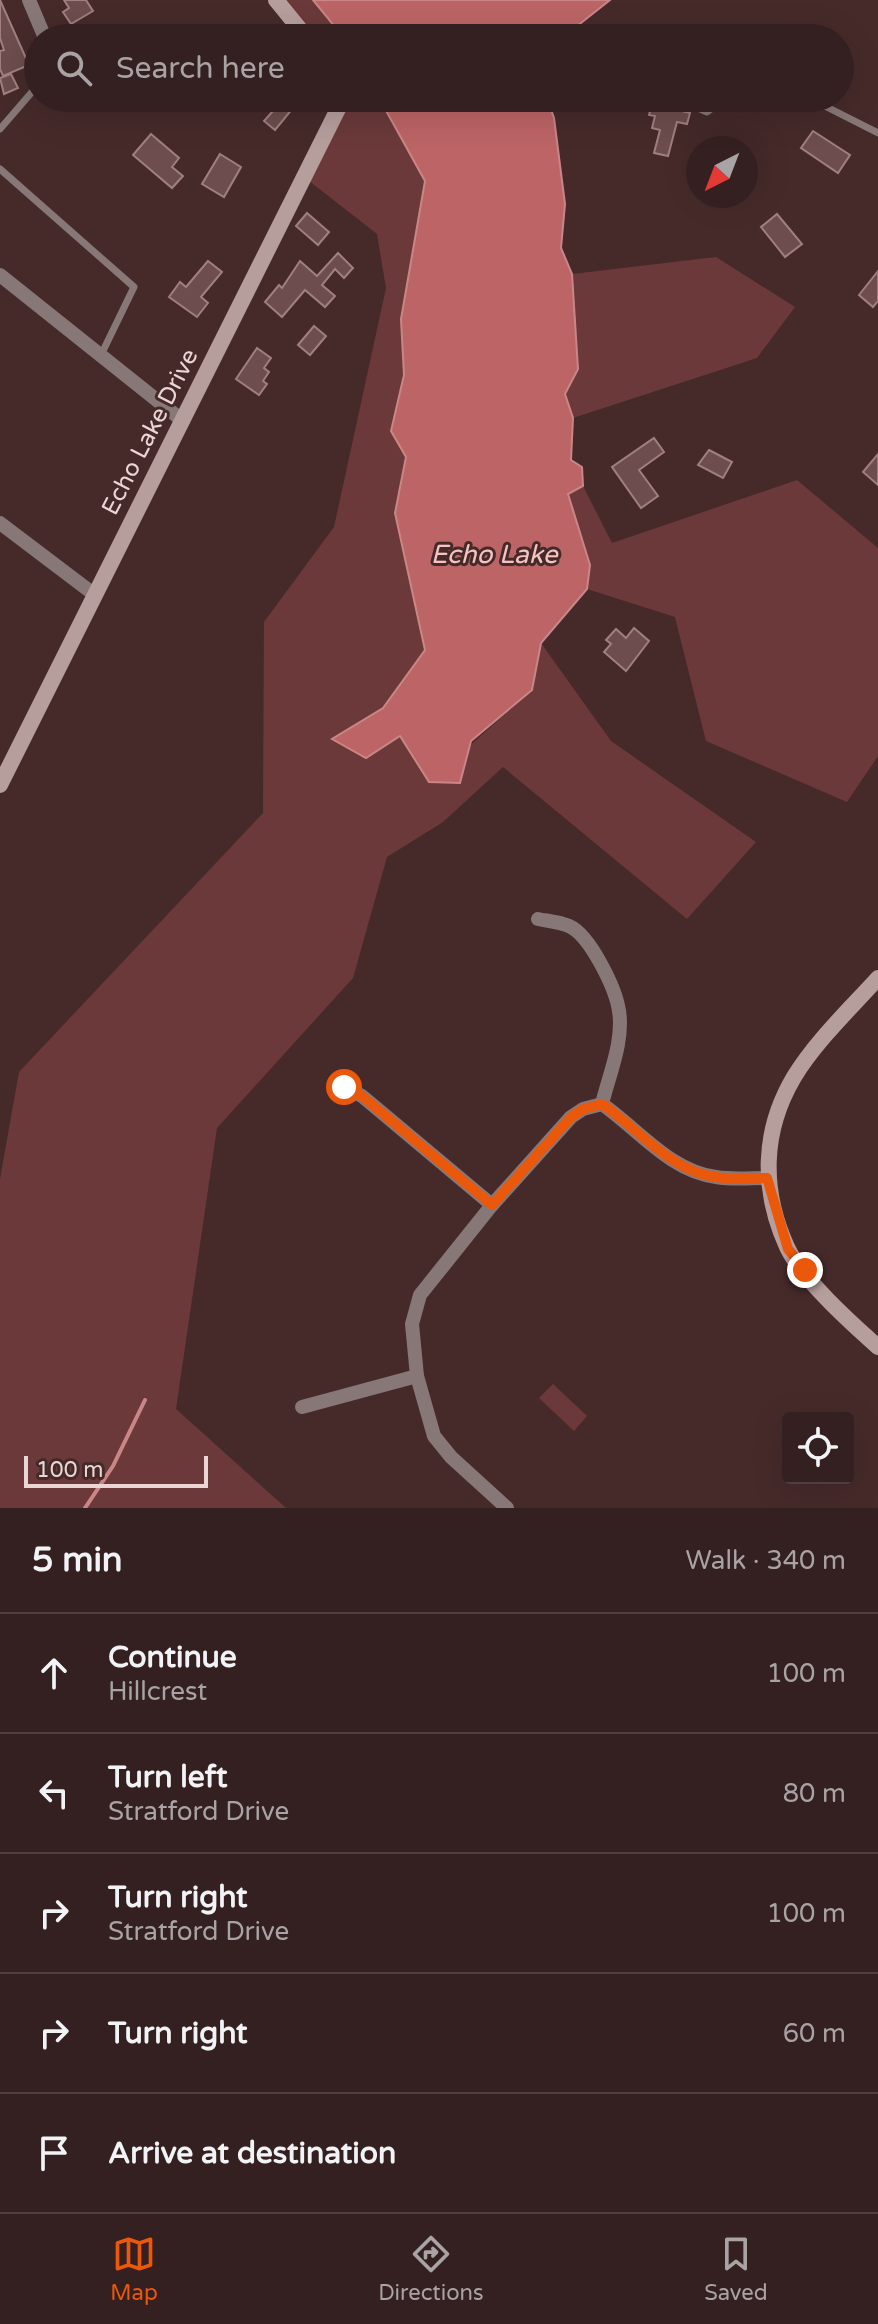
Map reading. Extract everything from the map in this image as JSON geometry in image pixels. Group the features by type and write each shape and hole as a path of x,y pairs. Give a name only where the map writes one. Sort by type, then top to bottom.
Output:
{"street":[{"path":"29,0 39,24"},
{"path":"276,0 296,24"},
{"name":"Echo Lake Drive","path":"0,785 337,112"},
{"path":"0,275 183,421"},
{"path":"0,523 95,595"},
{"path":"538,919 569,926 584,937 600,962 619,1010 618,1042 602,1104"},
{"path":"878,978 794,1077 768,1139 767,1178 788,1249 833,1307 878,1347"},
{"path":"344,1087 362,1096 492,1205"},
{"path":"602,1104 676,1164 693,1172 717,1178 767,1178"},
{"path":"507,1508 451,1457 434,1436 417,1376 412,1324 420,1295 492,1205 571,1117 583,1109 602,1104"},
{"path":"302,1407 417,1376"}],"lane":[{"path":"0,129 24,101"},
{"path":"837,112 878,133"},
{"path":"0,169 134,287 100,356"}],"shaded area":[{"path":"276,0 313,0 333,24 296,24"},
{"path":"332,112 387,112 425,180 401,319 404,375 392,431 406,457 395,513 425,650 383,708 333,739 400,736 429,782 532,690 541,643 611,741 756,842 687,919 503,767 443,822 387,857 353,978 217,1128 176,1409 286,1508 0,1508 0,1179 19,1072 263,813 264,622 334,527 386,288 377,234 304,177"},
{"path":"716,257 795,307 757,358 573,418 565,394 578,369 572,274"},
{"path":"797,480 878,548 878,756 847,802 706,741 675,617 587,589 590,565 568,493 583,486 612,543"},
{"path":"553,1384 587,1416 574,1431 539,1398"}],"water":[{"path":"313,0 610,0 580,24 333,24"},
{"name":"Echo Lake","path":"387,112 552,112 565,204 561,248 572,274 578,369 565,394 573,418 571,460 582,467 583,486 568,494 590,565 587,589 541,643 532,690 471,741 460,783 429,782 400,736 366,758 332,739 383,708 425,650 395,513 406,457 391,431 404,375 401,319 425,181"}],"building":[{"path":"0,0 24,54 24,67 3,76 0,51 4,50 0,38"},
{"path":"64,0 86,0 93,11 71,24 63,12 69,8"},
{"path":"11,74 18,88 4,94 0,78"},
{"path":"272,112 290,112 275,130 264,121"},
{"path":"650,112 690,113 687,124 677,122 668,156 654,153 660,130 652,128 655,116 649,115"},
{"path":"813,131 850,155 838,173 801,148"},
{"path":"151,134 179,158 172,167 183,176 172,188 133,155"},
{"path":"220,154 241,167 224,197 202,184"},
{"path":"307,213 329,232 318,245 296,226"},
{"path":"777,214 802,244 785,257 761,227"},
{"path":"338,253 353,268 344,278 335,269 322,285 335,296 325,307 305,290 282,317 265,302 279,285 282,288 300,261 317,276"},
{"path":"208,261 222,272 201,297 208,303 197,317 169,297 180,282 186,287"},
{"path":"878,271 878,301 873,307 859,295"},
{"path":"314,326 326,336 310,355 298,345"},
{"path":"257,348 271,358 264,368 269,372 263,381 267,384 259,395 236,379"},
{"path":"654,438 664,452 639,470 658,496 641,508 612,467"},
{"path":"709,450 732,462 723,478 698,465"},
{"path":"878,454 878,485 863,472"},
{"path":"634,628 649,641 626,671 604,652 611,644 606,640 616,629 626,638"}],"waterway":[{"path":"85,1508 113,1466 145,1400"}],"route":[{"path":"344,1087 362,1096 492,1205 571,1117 583,1109 602,1104 676,1164 693,1172 717,1178 767,1178 788,1249 805,1270"}]}
